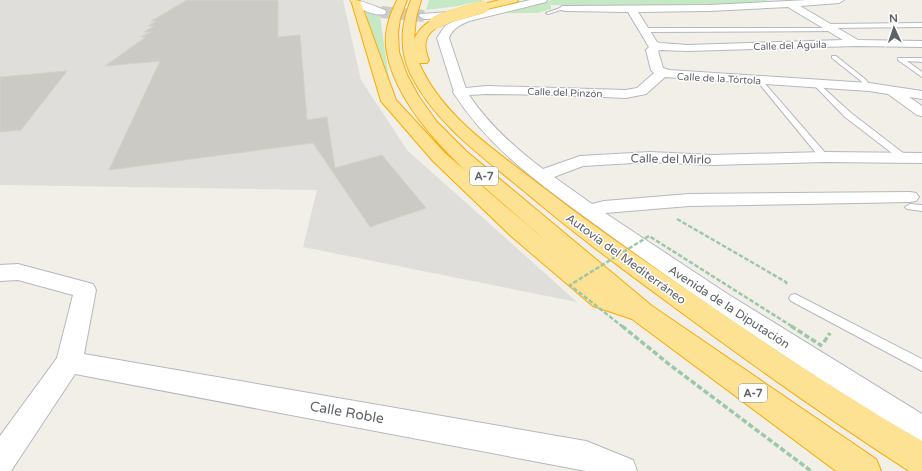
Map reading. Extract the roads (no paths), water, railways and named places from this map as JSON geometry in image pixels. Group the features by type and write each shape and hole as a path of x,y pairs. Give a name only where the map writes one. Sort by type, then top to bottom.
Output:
{"highway":[{"path":"359,0 389,101 439,157 518,231 602,299 643,313"},
{"name":"Autovía del Mediterráneo","path":"402,0 394,18 392,33 393,52 400,75 412,98 431,125 460,155 643,313 864,471"},
{"name":"Autovía del Mediterráneo","path":"416,0 409,22 408,36 416,72 432,98 457,128 578,225 736,338 922,460"},
{"path":"416,72 424,65 419,53 418,42 426,29 428,18 448,17 513,0"}],"street":[{"path":"359,0 363,6 382,10"},
{"path":"428,18 497,0"},
{"path":"428,18 470,14 532,0"},
{"path":"542,0 465,19 456,23 445,32 443,38 460,92 469,108 484,125 542,176"},
{"path":"779,0 792,5 856,43"},
{"path":"566,8 717,8 792,5 839,0"},
{"path":"631,9 653,44 658,46"},
{"name":"Calle del Águila","path":"658,46 687,48 856,43 922,44"},
{"name":"Calle de la Tórtola","path":"658,46 652,50 657,70 662,73 869,87 922,95"},
{"name":"Calle del Pinzón","path":"460,92 487,90 626,94 641,91 662,73"},
{"path":"890,90 922,112"},
{"name":"Calle del Mirlo","path":"542,176 580,161 650,157 713,160 824,157 922,158"},
{"name":"Avenida de la Diputación","path":"542,176 652,256 749,322 922,430"},
{"path":"589,211 604,207 689,200 914,204"},
{"path":"0,273 18,272 85,290 69,362 0,461"},
{"name":"Calle Roble","path":"69,362 586,456 622,471"}],"lane":[{"path":"548,13 566,8"},
{"path":"644,30 832,28 922,25"},
{"path":"834,57 863,80 869,87"},
{"path":"922,60 900,59 922,75"},
{"path":"759,80 824,157"},
{"path":"816,84 848,115 904,158"},
{"path":"794,298 922,366"}],"tunnel":[{"path":"381,12 424,16"}]}
